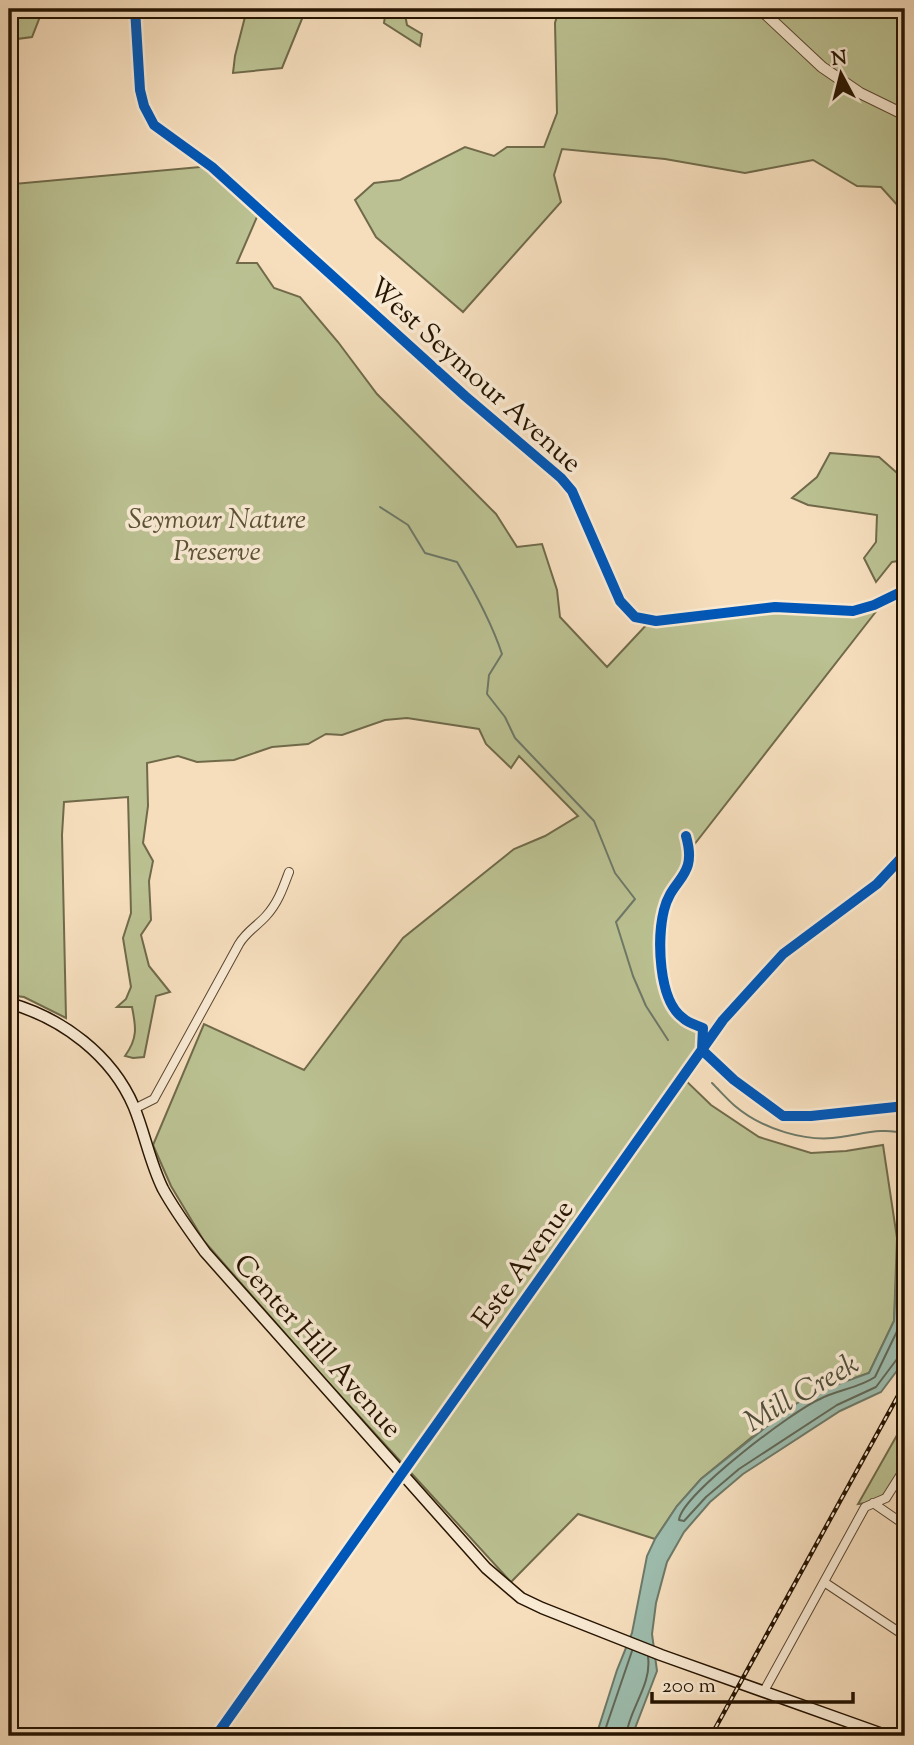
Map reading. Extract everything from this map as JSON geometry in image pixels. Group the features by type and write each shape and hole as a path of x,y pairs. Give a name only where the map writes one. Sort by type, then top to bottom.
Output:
{"main road":[{"name":"Center Hill Avenue","path":"9,1003 50,1018 79,1038 112,1071 134,1109 163,1187 184,1224 205,1252 486,1568 506,1587 539,1607 618,1639 764,1691 861,1732 888,1736"}],"street":[{"name":"West Seymour Avenue","path":"135,9 140,90 144,106 154,125 212,167 475,405 561,478 572,491 620,601 629,613 649,621 775,607 853,611 874,605 905,590"},
{"path":"760,9 822,67 860,93 905,115"},
{"name":"Este Avenue","path":"216,1736 713,1034 738,1002 783,954 877,884 905,854"},
{"path":"134,1109 154,1099 233,954 245,934 268,914 280,897 289,872"},
{"path":"764,1691 864,1507 886,1498 905,1468"},
{"path":"873,1503 905,1525"},
{"path":"824,1582 905,1636"}],"green space":[{"path":"9,9 43,9 32,37 9,40"},
{"path":"247,9 306,9 282,68 233,73"},
{"path":"386,9 404,9 407,25 422,34 420,46 384,23"},
{"path":"559,9 905,9 905,225 900,208 881,187 857,186 813,160 745,173 665,159 562,149 554,175 561,202 463,312 376,237 355,200 374,183 400,180 465,147 494,156 507,147 544,147 557,113 555,23"},
{"name":"Seymour Nature Preserve","path":"211,166 260,210 237,263 257,263 274,288 300,297 377,394 496,514 517,547 542,544 557,590 560,617 607,667 650,621 744,609 840,611 885,600 690,850 684,875 664,909 660,951 664,983 675,1010 683,1019 713,1034 682,1077 711,1105 759,1137 811,1153 883,1145 897,1238 894,1321 869,1373 816,1392 758,1432 701,1479 677,1506 655,1539 578,1514 511,1582 326,1380 204,1241 171,1186 153,1145 204,1024 304,1070 403,938 514,849 545,836 578,816 519,756 511,768 486,744 479,729 407,718 385,720 342,735 326,734 308,744 272,747 234,760 197,762 178,756 147,763 148,806 143,843 153,861 149,881 151,920 141,935 149,966 170,992 156,996 144,1057 125,1056 134,1038 132,1007 117,1007 126,999 131,987 123,938 131,913 128,797 64,802 62,835 66,1018 24,997 9,995 9,178 14,184"},
{"path":"830,453 879,457 905,480 905,560 892,562 876,582 864,558 876,542 877,515 808,505 792,498 817,477"},
{"path":"905,1421 905,1460 900,1477 880,1497 858,1504"}],"water":[{"path":"905,1213 905,1360 881,1392 840,1411 743,1474 710,1502 684,1532 667,1562 656,1603 652,1634 657,1671 632,1736 596,1736 632,1633 647,1556 677,1506 701,1479 791,1407 816,1392 869,1373 894,1321 898,1249"}],"waterway":[{"path":"380,507 408,525 425,553 457,562 476,596 502,654 489,675 487,694 505,717 515,738 594,821 615,873 635,899 616,922 633,976 646,1006 668,1040"},
{"path":"712,1083 746,1114 771,1127 800,1136 828,1138 881,1131 905,1134"}],"railway":[{"path":"711,1736 905,1383"}],"cycle path":[{"path":"135,9 140,90 144,106 154,125 212,167 465,396 561,478 572,491 620,601 635,617 656,621 775,607 853,611 874,605 905,590"},
{"path":"686,836 689,861 664,910 660,952 668,997 683,1018 703,1028 702,1050 734,1080 783,1116 811,1116 905,1106"},
{"path":"216,1736 723,1020 783,954 877,884 905,854"}],"water label":[{"name":"Mill Creek","path":"801,1392"}]}
